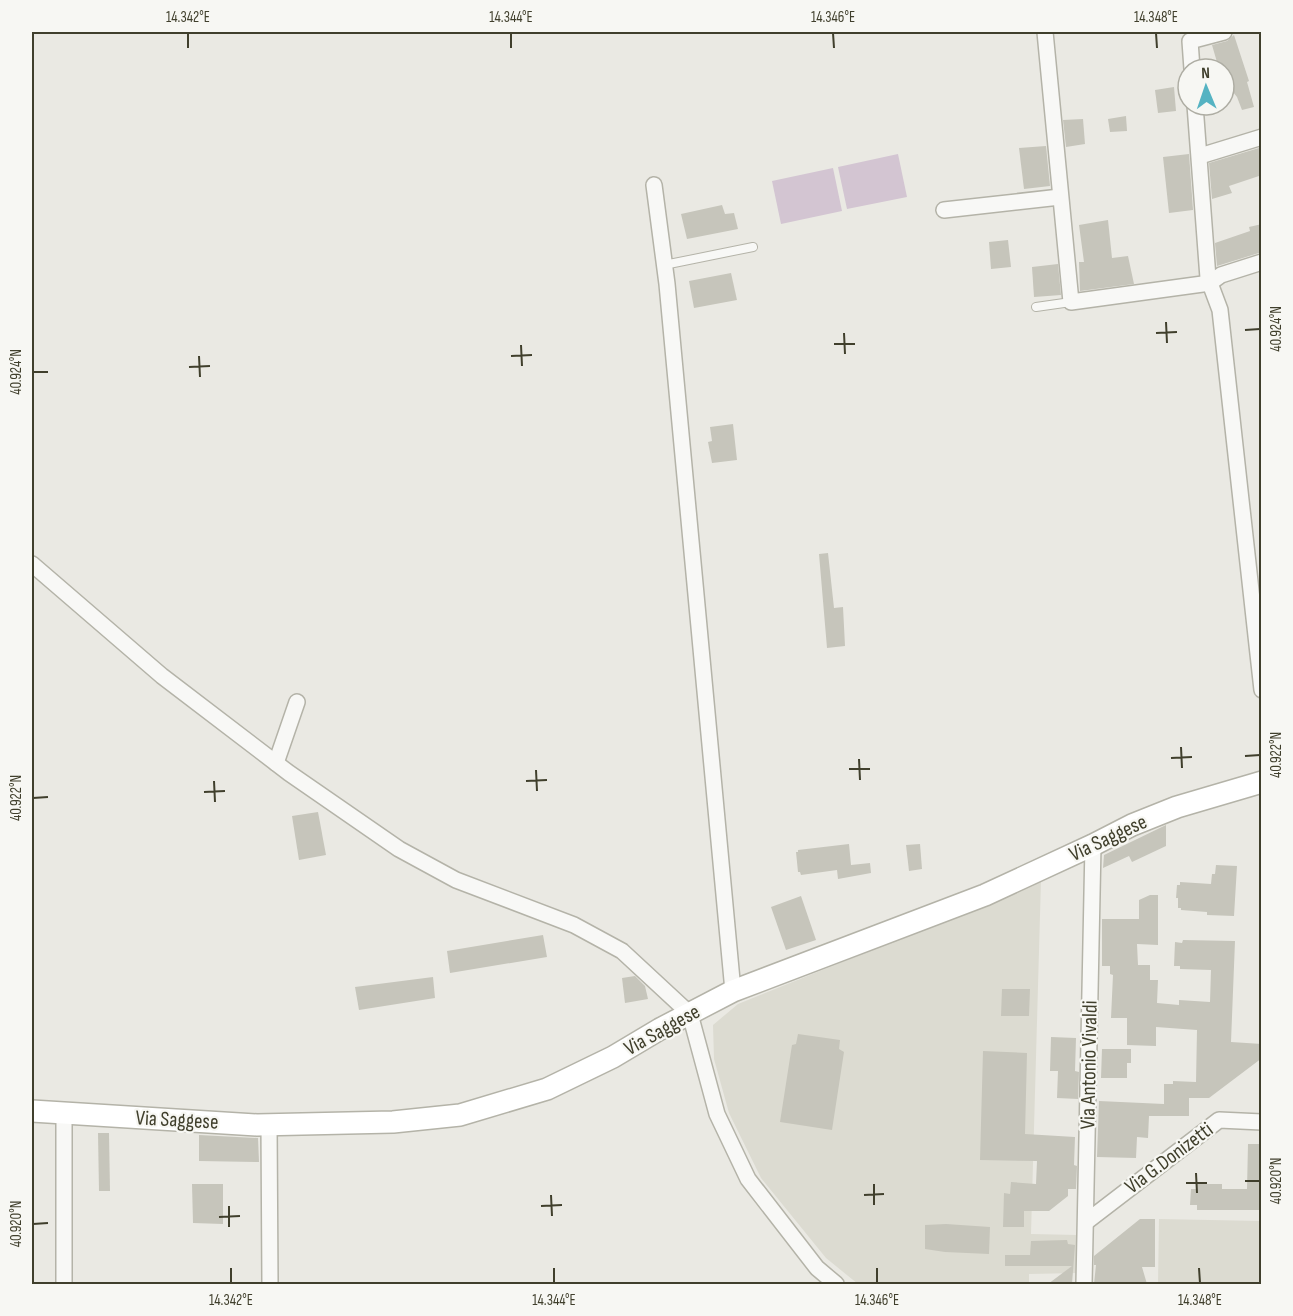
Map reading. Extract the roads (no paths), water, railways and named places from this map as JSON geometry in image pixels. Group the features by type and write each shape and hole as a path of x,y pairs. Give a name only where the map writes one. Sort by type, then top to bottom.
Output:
{"main road":[{"name":"Via Saggese","path":"32,1111 269,1125 393,1122 460,1115 547,1089 613,1057 733,992 985,895 1132,825 1177,807 1262,782"}],"street":[{"path":"1045,32 1071,302 1210,283 1221,275 1262,262"},
{"path":"1191,57 1190,41 1224,32"},
{"path":"1196,117 1208,278 1220,310 1262,690"},
{"path":"1200,156 1262,137"},
{"path":"654,185 664,265 733,992"},
{"path":"944,210 1060,197"},
{"path":"32,564 162,676 276,763 399,849 456,880 574,926 622,951 690,1014 717,1114 748,1179 818,1268 836,1284"},
{"path":"276,763 297,702"},
{"name":"Via Antonio Vivaldi","path":"1084,1284 1094,845"},
{"path":"64,1113 64,1284"},
{"name":"Via G.Donizetti","path":"1086,1222 1219,1120 1262,1122"},
{"path":"269,1125 270,1284"}],"lane":[{"path":"664,265 753,247"},
{"path":"1036,307 1071,302"}]}
